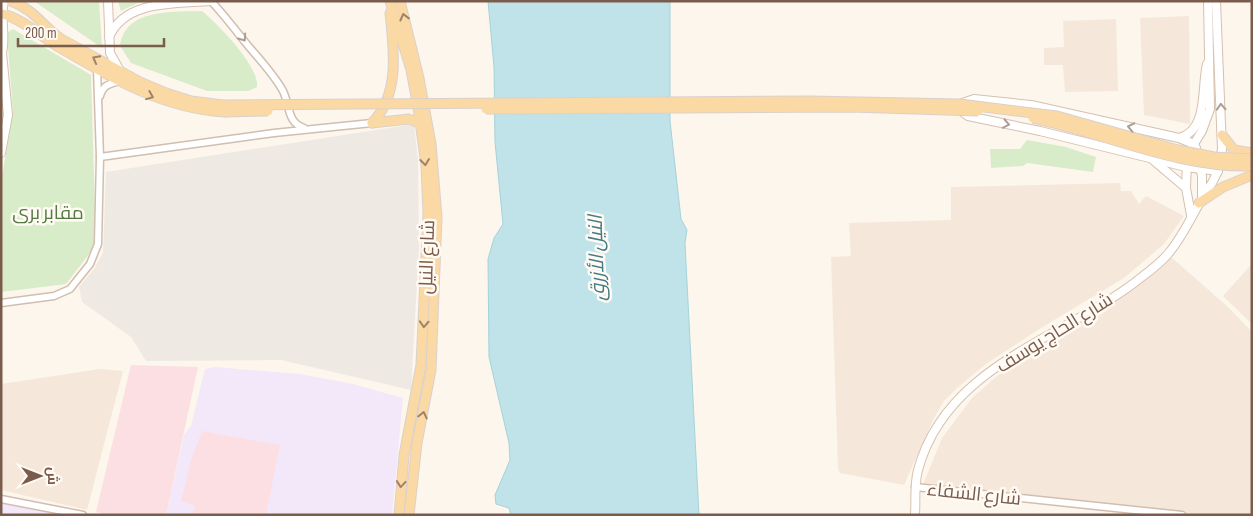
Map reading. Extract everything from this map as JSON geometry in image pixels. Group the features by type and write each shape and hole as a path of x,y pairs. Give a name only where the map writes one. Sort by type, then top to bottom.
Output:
{"main road":[{"path":"1,153 8,115 2,53 4,45 1,14 4,1"},
{"path":"11,1 41,19 51,32 120,71 166,93 223,108"},
{"path":"108,1 110,53 120,71"},
{"path":"109,37 115,23 133,9 211,1"},
{"name":"شارع النيل","path":"400,1 419,78 431,144 437,217 431,370 417,443 409,515"},
{"path":"1191,215 1186,188 1186,167 1210,109 1208,1"},
{"name":"شارع الحاج يوسف","path":"915,515 915,487 925,451 944,416 981,379 1016,352 1091,311 1142,277 1168,254 1218,171 1222,135 1216,1"},
{"path":"372,123 382,114 393,75 390,2"},
{"name":"شارع النيل","path":"390,2 410,70 426,164 428,214 424,326 419,381 404,455 399,515"},
{"path":"1,14 14,17 39,35 97,69 152,97 198,110 223,108 810,100 960,107 1057,116 1178,150 1214,157 1252,160"},
{"path":"1179,138 1192,132 1199,120 1209,54"},
{"path":"960,107 974,99 1031,105 1179,138 1194,144"},
{"path":"960,107 968,116 1040,130 1186,167 1218,171"},
{"path":"960,107 1028,117 1079,128 1184,158 1252,166"},
{"path":"372,123 410,120 419,123"},
{"path":"1222,135 1234,150 1252,153"},
{"path":"1194,144 1201,169 1200,200"},
{"path":"1152,158 1186,188"},
{"path":"1200,200 1222,187 1252,175"}],"street":[{"path":"211,1 235,27 280,86 289,107 291,120 297,126 308,130"},
{"path":"1,303 62,294 74,285 90,264 98,244 100,157 97,69"},
{"path":"99,97 102,89 107,84 120,81"},
{"path":"100,157 372,123"},
{"name":"شارع الشفاء","path":"915,487 1182,515"},
{"path":"1,499 83,515"}],"shaded area":[{"path":"1189,16 1190,124 1144,115 1140,18"},
{"path":"1116,19 1118,91 1065,92 1063,65 1044,65 1044,48 1064,47 1063,21"},
{"path":"414,124 418,160 419,247 411,390 281,360 146,361 131,337 82,302 79,287 94,269 103,253 106,172"},
{"path":"1120,183 1121,191 1131,191 1139,204 1146,196 1184,216 1164,244 1124,278 986,364 957,388 944,401 934,418 904,485 840,473 838,469 831,257 851,256 849,223 951,220 951,187"},
{"path":"1170,256 1228,307 1252,332 1252,515 1193,515 922,487 942,438 972,398 997,376 1149,277"},
{"path":"1252,264 1252,324 1223,296"},
{"path":"131,365 198,367 166,515 109,515 96,512"},
{"path":"215,367 300,374 353,384 403,398 392,515 166,515 184,435 191,426 205,369"},
{"path":"100,369 123,371 87,510 1,490 1,384"},
{"path":"202,431 280,445 266,515 193,515 195,506 181,501 191,460"},
{"path":"1,501 66,515 1,515"}],"green space":[{"path":"34,1 99,1 102,48"},
{"path":"118,1 171,1 138,3 121,11"},
{"path":"202,11 237,46 252,69 257,87 248,91 207,91 131,63 120,46 124,34 140,18 165,12"},
{"name":"مقابر برى","path":"13,29 91,75 96,245 66,284 1,292 1,182 13,113 7,33"},
{"path":"1027,140 1066,147 1096,157 1093,172 1027,163 1023,166 991,168 990,149 1020,149"}],"water":[{"name":"النيل الأزرق","path":"488,1 670,1 670,121 681,219 687,230 685,243 699,515 511,515 509,508 496,504 495,495 510,460 509,443 489,357 488,259 494,238 503,224 495,142 494,67"}]}
